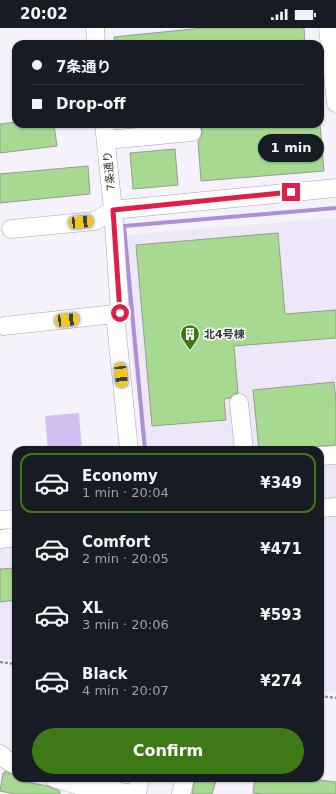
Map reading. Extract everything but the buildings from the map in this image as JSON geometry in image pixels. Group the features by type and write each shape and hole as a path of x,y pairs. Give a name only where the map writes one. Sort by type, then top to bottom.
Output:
{"street":[{"path":"95,28 96,40"},
{"path":"328,28 336,103"},
{"path":"105,132 192,132"},
{"name":"7条通り","path":"105,132 113,210 118,314 129,446"},
{"path":"11,229 95,221 113,210 336,188"},
{"path":"4,326 118,314"},
{"path":"238,403 243,446"},
{"path":"324,456 336,455"},
{"path":"324,508 336,507"},
{"path":"0,520 12,519"},
{"path":"0,538 12,537"},
{"path":"68,782 131,794"},
{"path":"137,794 139,782"},
{"path":"181,794 184,782"}],"path":[{"path":"0,662 12,664"},
{"path":"324,696 336,698"}],"shaded area":[{"path":"336,218 336,692 324,691 324,446 144,446 132,356 125,235"},
{"path":"79,413 82,446 48,446 45,416"},
{"path":"12,529 12,660 0,658 0,530"}],"waterway":[{"path":"145,446 124,226 336,208"}],"place":[{"name":"北4号棟","path":"190,351"}],"route":[{"path":"120,313 113,210 291,192"}]}
